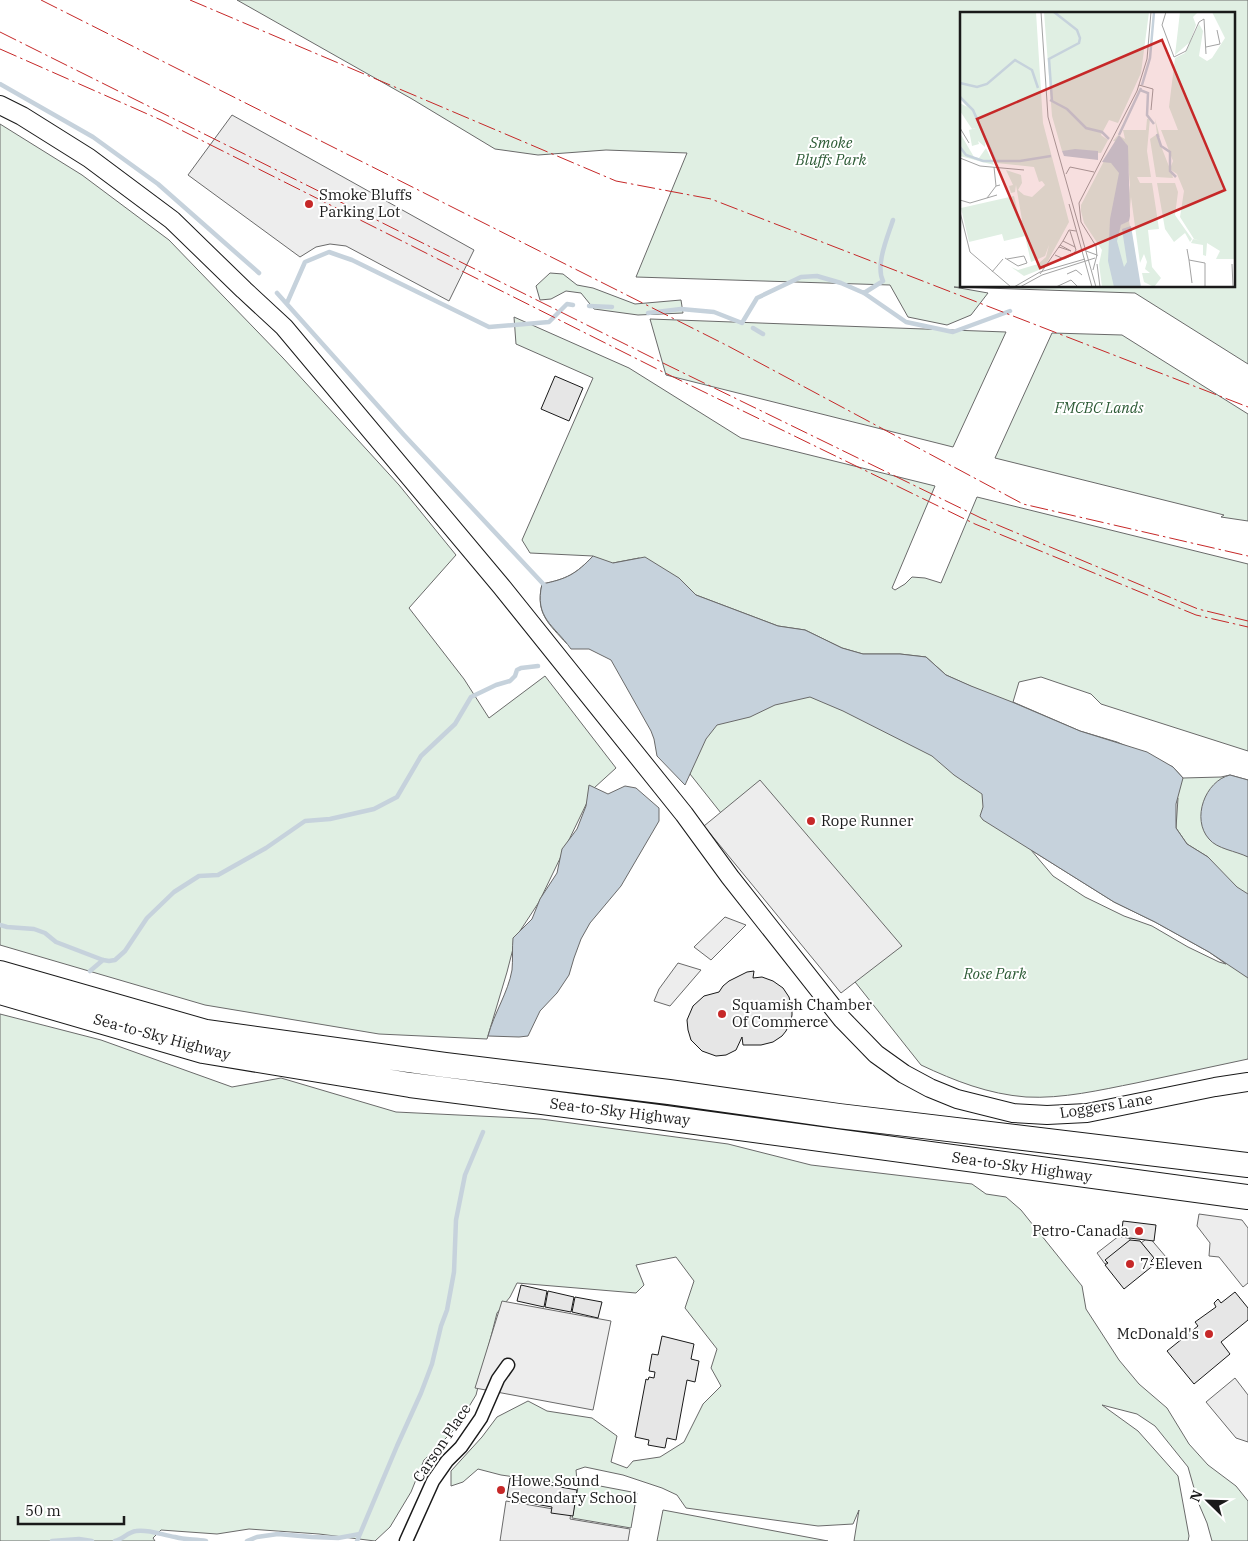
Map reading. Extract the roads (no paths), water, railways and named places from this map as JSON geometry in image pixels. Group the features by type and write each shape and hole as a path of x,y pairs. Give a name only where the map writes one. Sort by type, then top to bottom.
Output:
{"highway":[{"name":"Sea-to-Sky Highway","path":"0,973 206,1032 445,1065 670,1092 839,1116 1248,1165"},
{"name":"Sea-to-Sky Highway","path":"0,992 203,1051 243,1058 410,1085 1248,1197"},
{"path":"1215,1192 1248,1205"}],"street":[{"name":"Loggers Lane","path":"0,105 22,116 89,158 172,220 284,327 501,586 684,814 842,1019 876,1054 904,1074 930,1088 957,1099 1014,1113 1047,1115 1087,1113 1248,1082"},
{"name":"Carson Place","path":"406,1541 433,1481 482,1418 498,1379 508,1365"}],"waterway":[{"path":"0,84 93,137 158,184 259,273"},
{"path":"864,293 883,281 880,267 881,259 893,220"},
{"path":"287,303 305,262 329,252 352,260 489,327 549,322 567,304 573,305"},
{"path":"648,313 681,309 714,312 742,323 757,298 801,277 817,276 841,283 864,293 906,322 953,332 1010,311"},
{"path":"277,293 404,435 547,588"},
{"path":"589,306 612,307"},
{"path":"753,328 763,334"},
{"path":"0,925 34,929 45,933 56,942 103,960 115,960 125,951 147,918 174,892 199,876 218,875 266,848 305,821 330,819 374,809 397,797 421,756 455,724 471,697 496,685 510,681 515,676 517,670 521,668 538,666"},
{"path":"90,971 103,960"},
{"path":"357,1541 432,1364 447,1310 454,1272 456,1220 465,1175 483,1132"},
{"path":"115,1541 136,1531 151,1531 183,1539 206,1541"},
{"path":"247,1541 257,1537 278,1534 338,1538 360,1534"},
{"path":"52,1541 79,1539 92,1541"}],"place":[{"name":"Smoke Bluffs Parking Lot","path":"309,204"},
{"name":"Rope Runner","path":"811,821"},
{"name":"Squamish Chamber Of Commerce","path":"722,1014"},
{"name":"Petro-Canada","path":"1139,1231"},
{"name":"7-Eleven","path":"1130,1264"},
{"name":"McDonald's","path":"1209,1334"},
{"name":"Howe Sound Secondary School","path":"501,1490"}],"park label":[{"name":"Smoke Bluffs Park","path":"831,152"},
{"name":"FMCBC Lands","path":"1099,408"},
{"name":"Rose Park","path":"995,974"}]}
